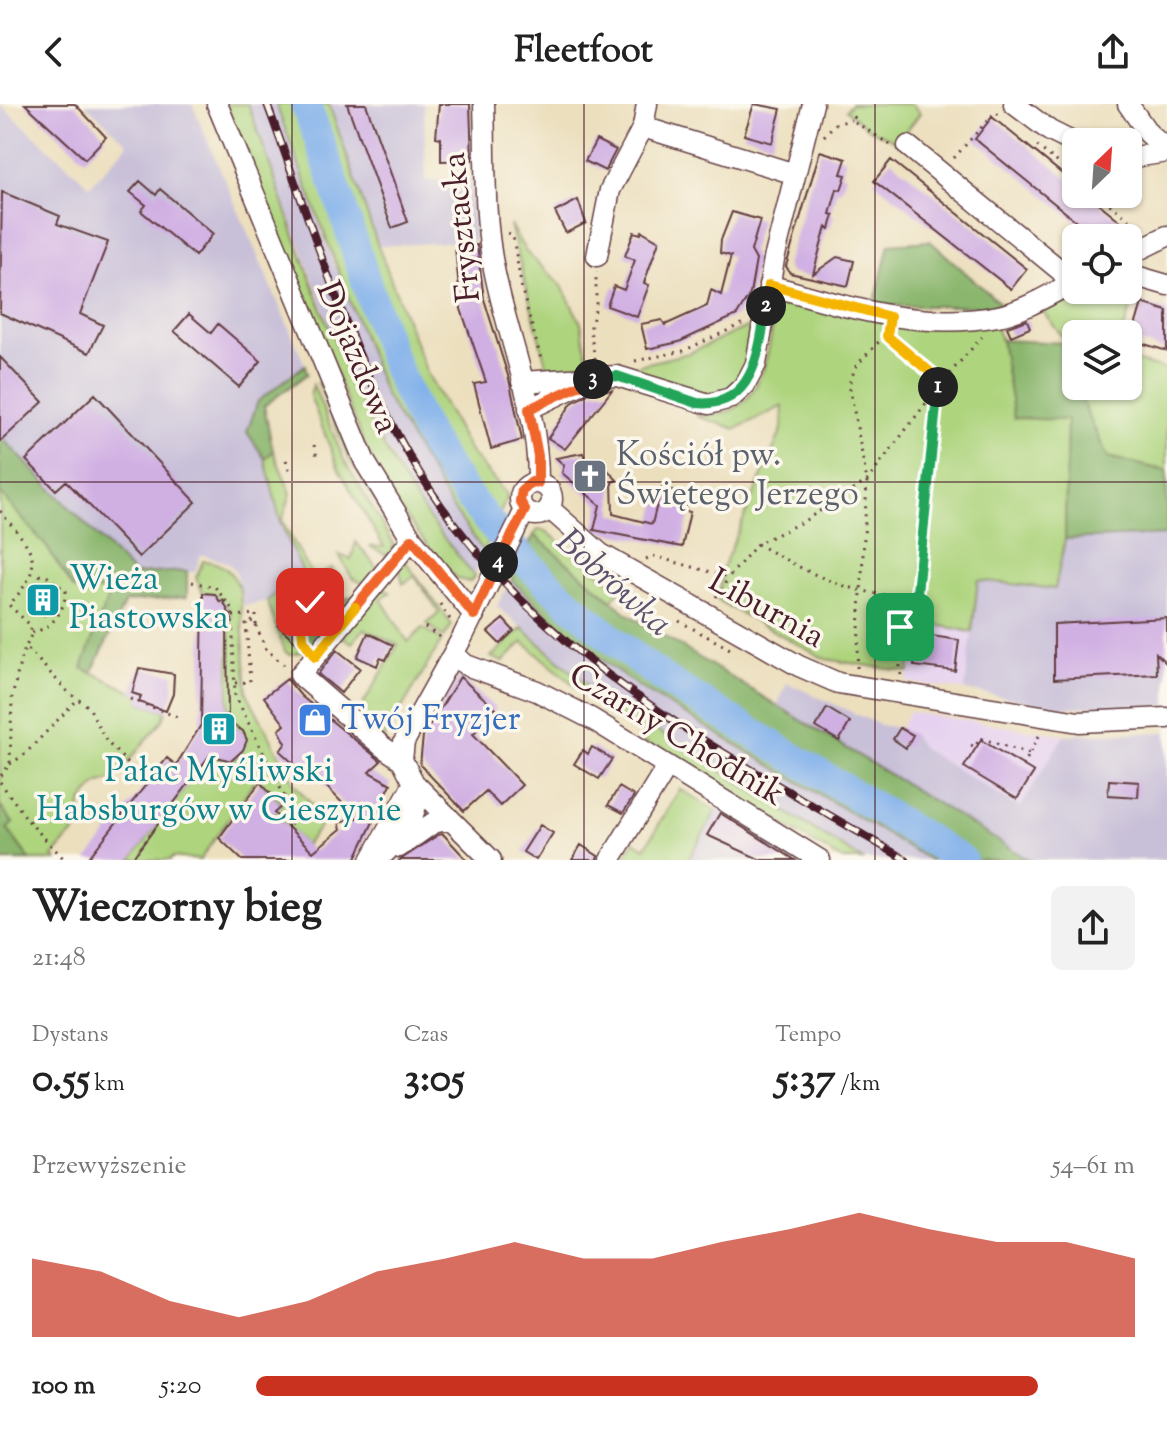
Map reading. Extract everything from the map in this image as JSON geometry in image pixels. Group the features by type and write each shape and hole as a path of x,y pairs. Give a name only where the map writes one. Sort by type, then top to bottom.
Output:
{"street":[{"name":"Dojazdowa","path":"217,104 365,462 412,539 474,615"},
{"name":"Frysztacka","path":"484,104 493,266 538,456 531,476"},
{"path":"597,256 610,190 643,127 647,104"},
{"path":"522,382 596,371 697,403 709,404 731,398 745,385 756,364 769,285 813,104"},
{"path":"1128,104 1148,133 1167,151"},
{"path":"1010,113 1062,137"},
{"path":"643,127 795,174"},
{"path":"905,150 1062,272"},
{"path":"1142,155 1167,151"},
{"path":"1142,278 1167,285"},
{"path":"769,285 889,327 1000,316 1062,287"},
{"path":"529,409 596,371"},
{"path":"402,760 408,731 450,647 474,615 513,529 520,494 532,482 531,476"},
{"path":"519,506 540,515 550,509 550,491 531,476"},
{"name":"Liburnia","path":"550,509 601,554 799,666 838,683 1079,722 1167,718"},
{"path":"412,539 300,675 402,760 418,786 491,860"},
{"name":"Czarny Chodnik","path":"450,647 466,665 537,691 592,719 820,860"},
{"path":"610,860 667,767"},
{"path":"377,859 418,786"},
{"path":"377,859 433,823 450,819"}],"path":[{"path":"954,158 995,112 1010,113"},
{"path":"835,124 853,118 905,150"},
{"path":"1030,140 1062,166"},
{"path":"1117,208 1159,237"},
{"path":"596,371 590,330 596,306 597,256"},
{"path":"713,602 757,544 804,521 867,481 937,388 1000,316"},
{"path":"639,361 683,351 748,321"},
{"path":"856,676 867,481 849,384 856,366 889,327 942,382"},
{"path":"902,684 898,650 900,627 914,599 937,388"},
{"path":"314,445 317,457"},
{"path":"286,460 290,472"},
{"path":"519,506 531,476"},
{"path":"0,511 33,551 33,574 9,605"},
{"path":"757,544 820,579 861,593 914,599"},
{"path":"645,559 653,556 729,577"},
{"path":"32,633 45,629 64,607 66,591 48,577 33,574"},
{"path":"315,657 303,639 301,611 325,589 346,578"},
{"path":"192,582 215,587 229,602 233,616 235,695 294,816 289,829"},
{"path":"0,602 9,605 30,625 32,633 28,649 21,658 12,698 10,764"},
{"path":"233,616 256,614 256,630"},
{"path":"235,683 250,682 246,622 254,621 266,649 293,674 300,675"},
{"path":"425,627 450,647"},
{"path":"28,649 94,712 106,741 135,771"},
{"path":"65,860 20,811 0,779 10,764 24,755 78,699"},
{"path":"130,699 178,717"},
{"path":"971,745 975,747 980,738 1030,754"}],"shaded area":[{"path":"0,104 90,186 128,144 85,104 192,104 305,365 258,401 247,432 269,465 281,524 302,571 267,601 244,606 236,572 228,563 204,555 201,555 195,572 134,574 0,436"},
{"path":"248,104 276,104 334,265 451,506 484,552 474,576 418,503 375,427 332,331"},
{"path":"329,104 424,104 426,181 471,178 474,241 378,246"},
{"path":"1167,535 1167,706 1059,707 965,690 978,580 1054,589 1065,539"},
{"path":"511,580 575,640 639,687 930,860 863,860 594,691 497,606"},
{"path":"922,622 972,632 965,690 907,682 916,625"},
{"path":"787,683 880,725 900,728 913,735 923,749 1020,808 1064,735 1167,732 1167,860 1029,860 776,708"},
{"path":"909,712 1064,735 1020,809 923,749 913,735 900,728"},
{"path":"719,806 807,860 688,860"}],"green space":[{"path":"225,104 248,104 342,360 390,457 418,503 474,576 470,582 458,579 446,569 398,507 367,450"},
{"path":"276,104 297,104 349,267 379,348 423,438 491,534 484,552 451,506 385,395"},
{"path":"309,104 329,104 378,246 427,373 470,452 508,496 496,521 451,463 409,377 373,286"},
{"path":"851,104 912,104 920,113 898,142 867,128 846,110"},
{"path":"510,225 526,252 562,286 581,323 589,364 553,370 546,364"},
{"path":"930,241 1003,306 874,306 889,244"},
{"path":"777,299 820,311 912,323 993,320 1001,340 1067,420 1065,539 1055,589 978,580 972,632 922,622 916,624 909,672 825,659 718,601 723,567 782,429 783,406 736,429 696,416 728,412 742,404 752,393 765,363"},
{"path":"1062,299 1062,304 1132,304 1127,320 1062,320 1062,336 1042,310"},
{"path":"756,323 744,369 738,381 721,395 709,397 692,394 637,373 639,365 689,353"},
{"path":"1001,340 1062,343 1062,400 1081,400 1107,457 1167,471 1167,535 1065,539 1067,420 1014,418"},
{"path":"1142,363 1167,370 1167,471 1107,457 1081,400 1142,400"},
{"path":"305,365 307,374 264,406 273,451 265,459 247,432 258,401"},
{"path":"318,383 326,386 398,532 397,538 349,459"},
{"path":"313,385 344,460 394,545 388,556 369,546 384,547 339,470 310,396"},
{"path":"0,436 134,574 187,571 187,597 125,602 92,673 82,668 110,591 74,589 46,546 0,493"},
{"path":"273,451 291,493 282,521 313,577 332,568 339,578 302,605 298,601 276,625 306,651 289,655 284,650 267,601 302,570 281,524 265,459"},
{"path":"0,493 46,546 74,589 110,591 83,668 141,696 140,702 166,711 163,720 114,779 97,784 87,795 81,804 79,827 53,856 56,860 30,860 7,828 13,823 0,806"},
{"path":"538,530 546,531 620,589 612,600 534,535"},
{"path":"534,535 628,614 1029,860 930,860 639,687 575,640 511,580"},
{"path":"356,542 377,568 368,582 362,583 352,578 339,555 351,559"},
{"path":"203,561 222,566 240,590 247,693 295,785 325,820 305,845 274,813 282,805 260,782 261,772 200,860 173,857 170,860 131,860 210,755 231,761 240,755 246,740 243,731 228,723 230,611 215,594 203,593 196,578"},
{"path":"405,561 452,625 444,637 427,624 439,613 415,576 403,584 399,568"},
{"path":"383,587 390,592 381,599 408,642 423,628 442,640 383,740 355,718 398,645 364,629 352,643 343,637"},
{"path":"324,593 331,602 351,597 310,649 305,640 304,612"},
{"path":"522,628 594,691 863,860 843,860 643,742 647,734 580,690 523,642 503,662 491,657"},
{"path":"680,789 716,811 688,860 623,860 634,841 645,848"},
{"path":"0,806 13,823 7,829 30,860 0,860"}],"building":[{"path":"25,104 75,104 106,137 85,159"},
{"path":"347,104 366,104 408,222 392,228"},
{"path":"439,104 470,104 472,160 441,161 441,138 436,137"},
{"path":"754,104 781,109 772,143 744,135"},
{"path":"992,117 1062,174 1062,208 1104,208 1124,224 1080,224 975,139"},
{"path":"596,140 616,150 605,171 585,161"},
{"path":"820,151 846,159 841,174 846,175 841,190 837,189 830,214 834,215 830,229 826,227 813,274 837,257 854,261 848,286 790,273 786,266"},
{"path":"891,160 1027,269 1011,289 874,181"},
{"path":"140,181 156,195 160,189 213,234 195,256 141,211 146,205 130,192"},
{"path":"2,192 60,216 57,224 108,242 80,314 103,325 89,353 0,313"},
{"path":"578,200 586,223 566,233 555,212"},
{"path":"732,212 760,220 751,251 756,260 750,294 737,315 679,342 647,349 641,324 662,320 665,325 707,306 711,290 721,295 731,256 720,253 721,240"},
{"path":"642,231 659,241 644,283 649,285 637,317 607,306 614,286 624,290 635,260 625,256 634,232 641,234"},
{"path":"477,245 484,299 509,379 522,440 491,449 474,384 486,382 461,309 455,247"},
{"path":"1142,303 1167,311 1167,351 1142,343 1142,320 1137,320"},
{"path":"189,314 211,333 218,324 261,361 239,387 174,331"},
{"path":"1027,320 1030,328 1011,336 1007,327"},
{"path":"0,357 43,402 0,442"},
{"path":"612,390 565,449 548,438 572,403 593,391"},
{"path":"95,394 196,502 139,557 66,481 56,490 26,460"},
{"path":"583,453 590,471 599,460 617,480 612,482 613,514 652,524 661,488 689,494 685,511 690,512 682,547 594,530 600,505 562,473 564,465 556,458"},
{"name":"Wieża Piastowska","path":"41,586 57,599 44,615 28,602"},
{"name":"Pałac Myśliwski Habsburgów w Cieszynie","path":"203,593 215,594 220,602 223,600 232,620 227,621 228,722 243,731 247,740 243,750 231,761 210,755 131,860 87,860 167,758 176,765 201,725"},
{"path":"299,603 300,645 278,626"},
{"path":"1167,618 1167,664 1156,653 1157,674 1054,679 1054,624"},
{"path":"503,619 514,631 500,644 488,632"},
{"path":"368,633 393,645 386,660 380,658 377,666 357,657"},
{"path":"918,634 959,640 955,671 914,666"},
{"path":"337,650 360,668 341,693 318,674"},
{"path":"139,668 174,674 173,694 166,711 139,702 141,696 132,693"},
{"path":"460,677 496,709 473,734 522,785 500,806 486,791 464,811 420,765 423,736"},
{"path":"287,679 301,696 381,761 369,772 391,784 355,860 242,860 219,838 260,782 282,806 274,813 313,852 341,829 339,822 357,818 318,778 313,782 280,751 286,743 279,730 285,725 264,697"},
{"path":"827,708 850,722 839,741 816,727"},
{"path":"900,728 913,735 906,748 893,739"},
{"path":"981,740 1034,772 1017,799 964,767"},
{"path":"592,747 612,759 599,779 574,764 583,750 588,754"},
{"path":"1109,780 1139,782 1138,797 1108,795"},
{"path":"619,787 634,796 623,813 608,805"},
{"path":"720,813 795,860 761,860 707,835"},
{"path":"540,825 553,833 536,860 523,852"},
{"path":"443,834 467,860 400,860 438,835"},
{"path":"581,845 598,856 597,860 572,860"}],"waterway":[{"name":"Bobrówka","path":"305,104 402,382 446,466 493,527 576,609 667,681 962,860"}],"railway":[{"path":"267,104 331,284 367,372 410,457 457,527 509,588 567,642 630,691 696,735 906,860"}],"place":[{"name":"Kościół pw. Świętego Jerzego","path":"590,476"},
{"name":"Wieża Piastowska","path":"43,600"},
{"name":"Twój Fryzjer","path":"315,720"},
{"name":"Pałac Myśliwski Habsburgów w Cieszynie","path":"219,729"}],"route":[{"path":"310,602 301,611 303,639 315,657 412,539 474,615 513,529 525,510 521,506 520,494 525,486 538,483 538,456 529,409 598,376 617,376 697,403 709,404 731,398 745,385 756,364 769,285 890,317 887,336 942,382 937,388 917,592 900,627"}]}
